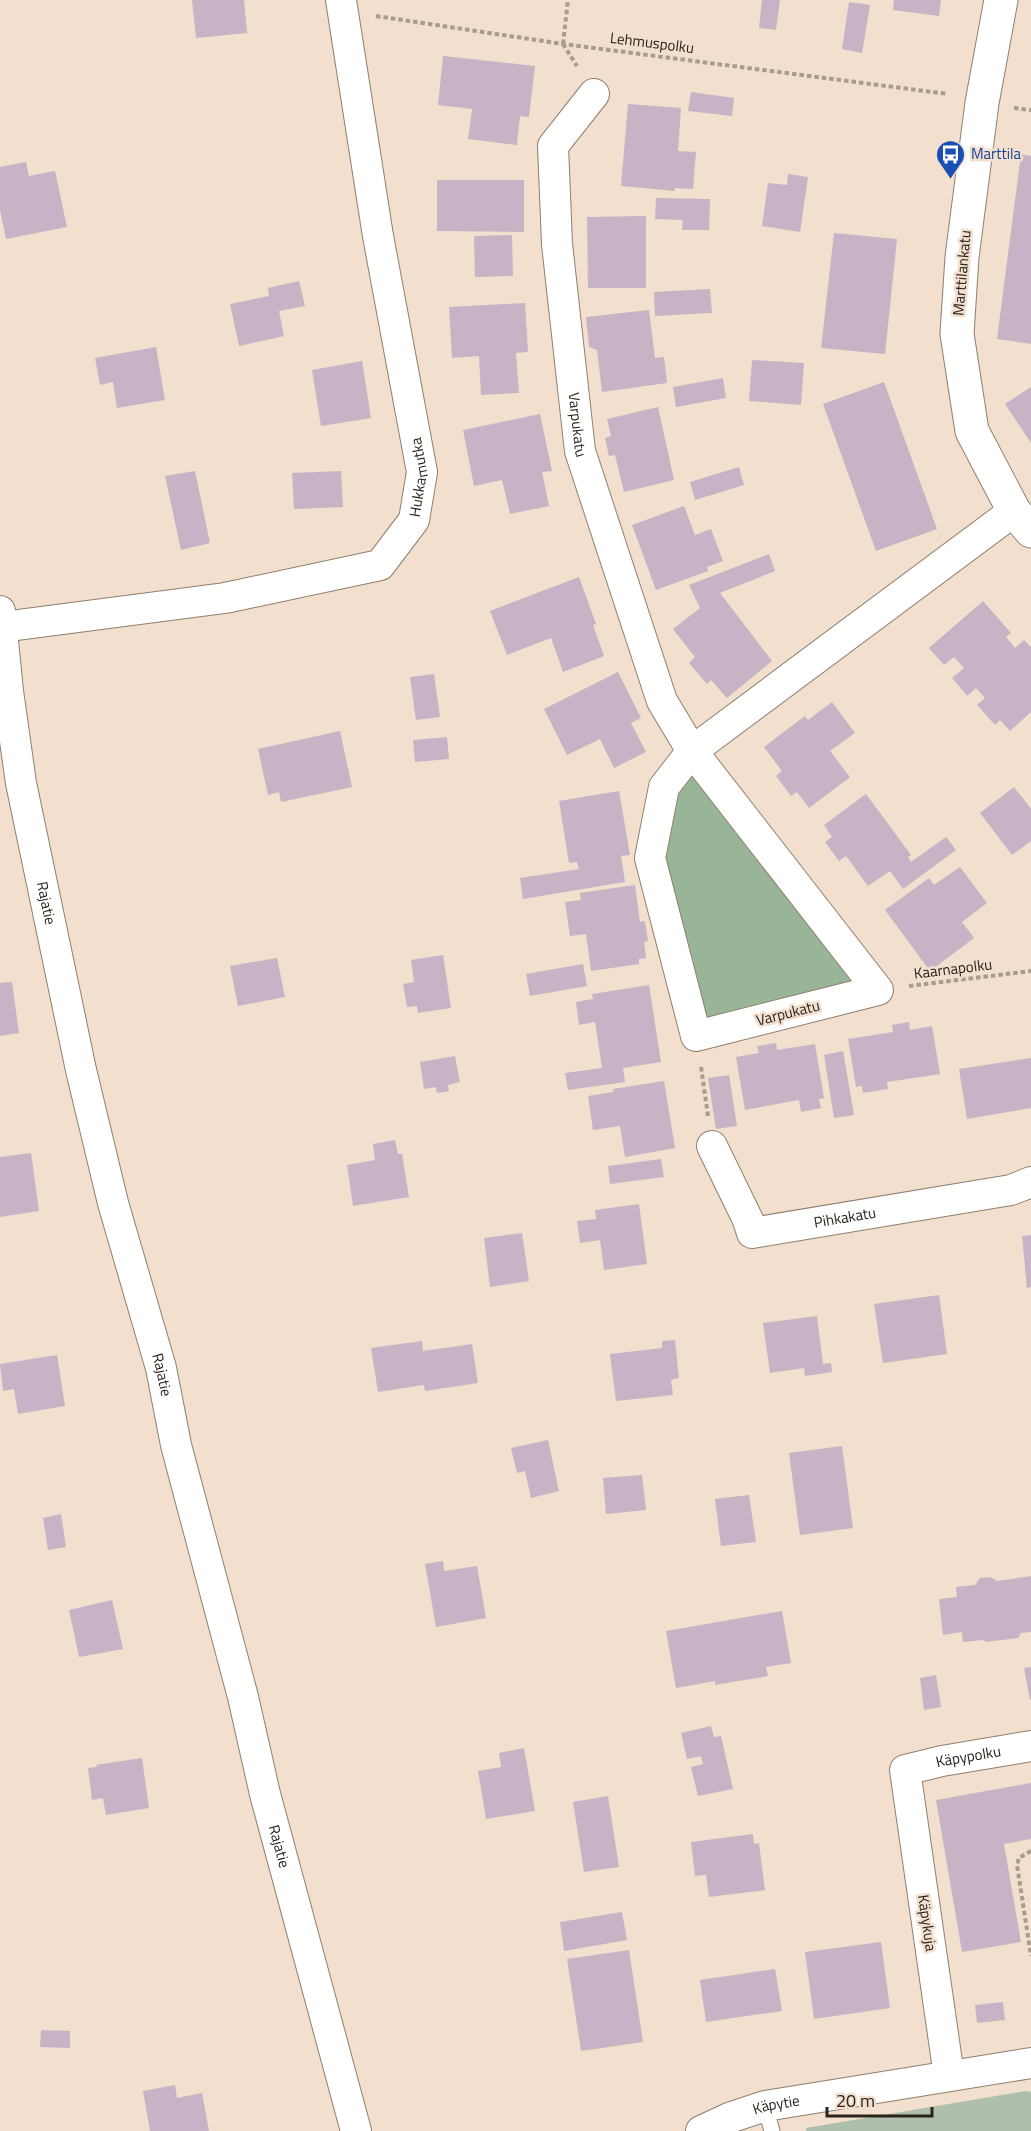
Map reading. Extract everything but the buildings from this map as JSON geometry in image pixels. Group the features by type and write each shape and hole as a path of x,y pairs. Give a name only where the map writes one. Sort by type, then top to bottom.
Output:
{"street":[{"name":"Hukkamutka","path":"1,619 225,598 380,565 414,520 422,472 378,236 341,0"},
{"name":"Marttilankatu","path":"1001,0 982,103 962,257 957,334 972,430 1023,521"},
{"name":"Varpukatu","path":"594,94 553,146 557,244 580,451 662,701 692,751 878,990 696,1036"},
{"path":"696,1036 650,858 664,787 692,751 1023,521"},
{"name":"Rajatie","path":"1,619 21,783 81,1070 113,1203 161,1368 176,1445 243,1697 265,1794 356,2131"},
{"name":"Pihkakatu","path":"712,1146 752,1233 1011,1190 1031,1182"},
{"name":"Käpypolku","path":"905,1770 942,1761 1031,1746"},
{"name":"Käpykuja","path":"905,1770 949,2076"},
{"name":"Käpytie","path":"701,2131 729,2118 769,2119 949,2076 1031,2063"}],"path":[{"path":"563,44 568,0"},
{"name":"Lehmuspolku","path":"345,30 372,16 563,44 948,94"},
{"name":"Kaarnapolku","path":"878,990 1031,971"},
{"path":"696,1036 712,1146"},
{"path":"1031,1851 1019,1858 1017,1865 1031,1956"}],"green space":[{"path":"693,767 857,980 701,1025 660,860 673,791"},
{"path":"1025,2091 1031,2092 1031,2131 806,2131 806,2128"}],"place":[{"name":"Marttila","path":"950,180"}]}
